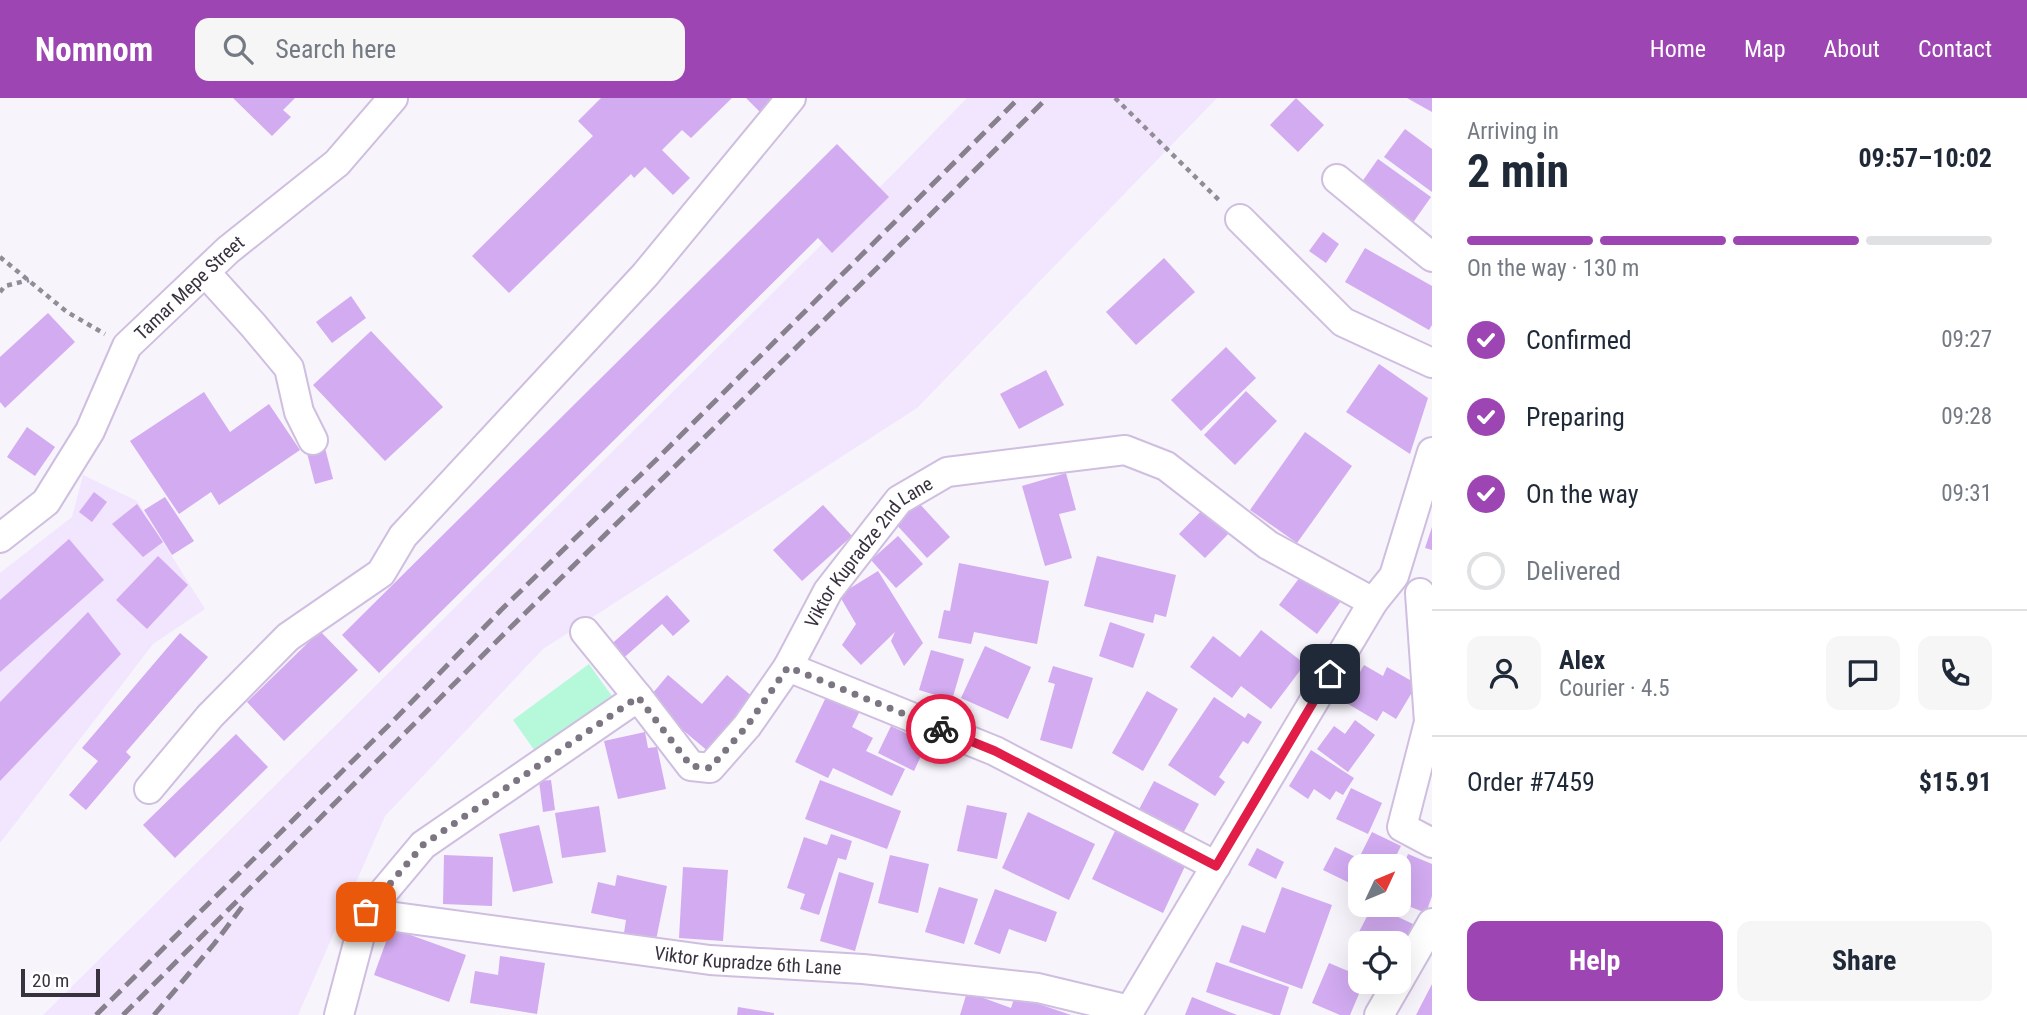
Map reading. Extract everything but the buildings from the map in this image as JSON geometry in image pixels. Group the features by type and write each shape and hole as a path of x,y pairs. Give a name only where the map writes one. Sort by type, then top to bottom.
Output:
{"street":[{"name":"Tamar Mepe Street","path":"0,538 46,502 90,431 127,346 228,250 337,163 393,98"},
{"path":"149,789 210,716 288,637 381,573 403,536 645,275 791,98"},
{"path":"1337,179 1432,257"},
{"path":"1240,219 1343,322 1432,363"},
{"path":"205,272 289,368 299,412 313,440"},
{"name":"Viktor Kupradze 2nd Lane","path":"585,632 691,766 710,768 747,726 788,667 828,591 899,500 947,472 1125,450 1167,466 1268,545 1373,602"},
{"path":"1128,1012 1373,602 1394,576 1432,452"},
{"path":"1394,576 1426,597 1429,722 1402,827 1432,843"},
{"path":"788,667 995,751 1216,866"},
{"path":"339,1015 366,912 423,845 638,697"},
{"name":"Viktor Kupradze 6th Lane","path":"366,912 710,960 863,969 1038,988 1128,1012"},
{"path":"1411,959 1432,923"},
{"path":"1379,1015 1391,994"}],"path":[{"path":"1115,98 1240,219"},
{"path":"0,257 67,312 127,346"},
{"path":"0,292 5,286 30,280"}],"shaded area":[{"path":"967,98 1217,98 917,408 543,649 385,816 298,1015 43,1015 899,168"},
{"path":"83,475 137,501 205,609 153,644 0,843 0,573 72,517"}],"green space":[{"path":"589,664 614,699 537,754 513,720"}],"railway":[{"path":"96,1015 1019,98"},
{"path":"123,1015 1047,98"},
{"path":"154,1015 242,907"}],"way so far":[{"path":"366,912 423,845 638,697 691,766 710,768 747,726 788,667 941,729"}],"route":[{"path":"941,729 995,751 1216,866 1330,674"}]}
